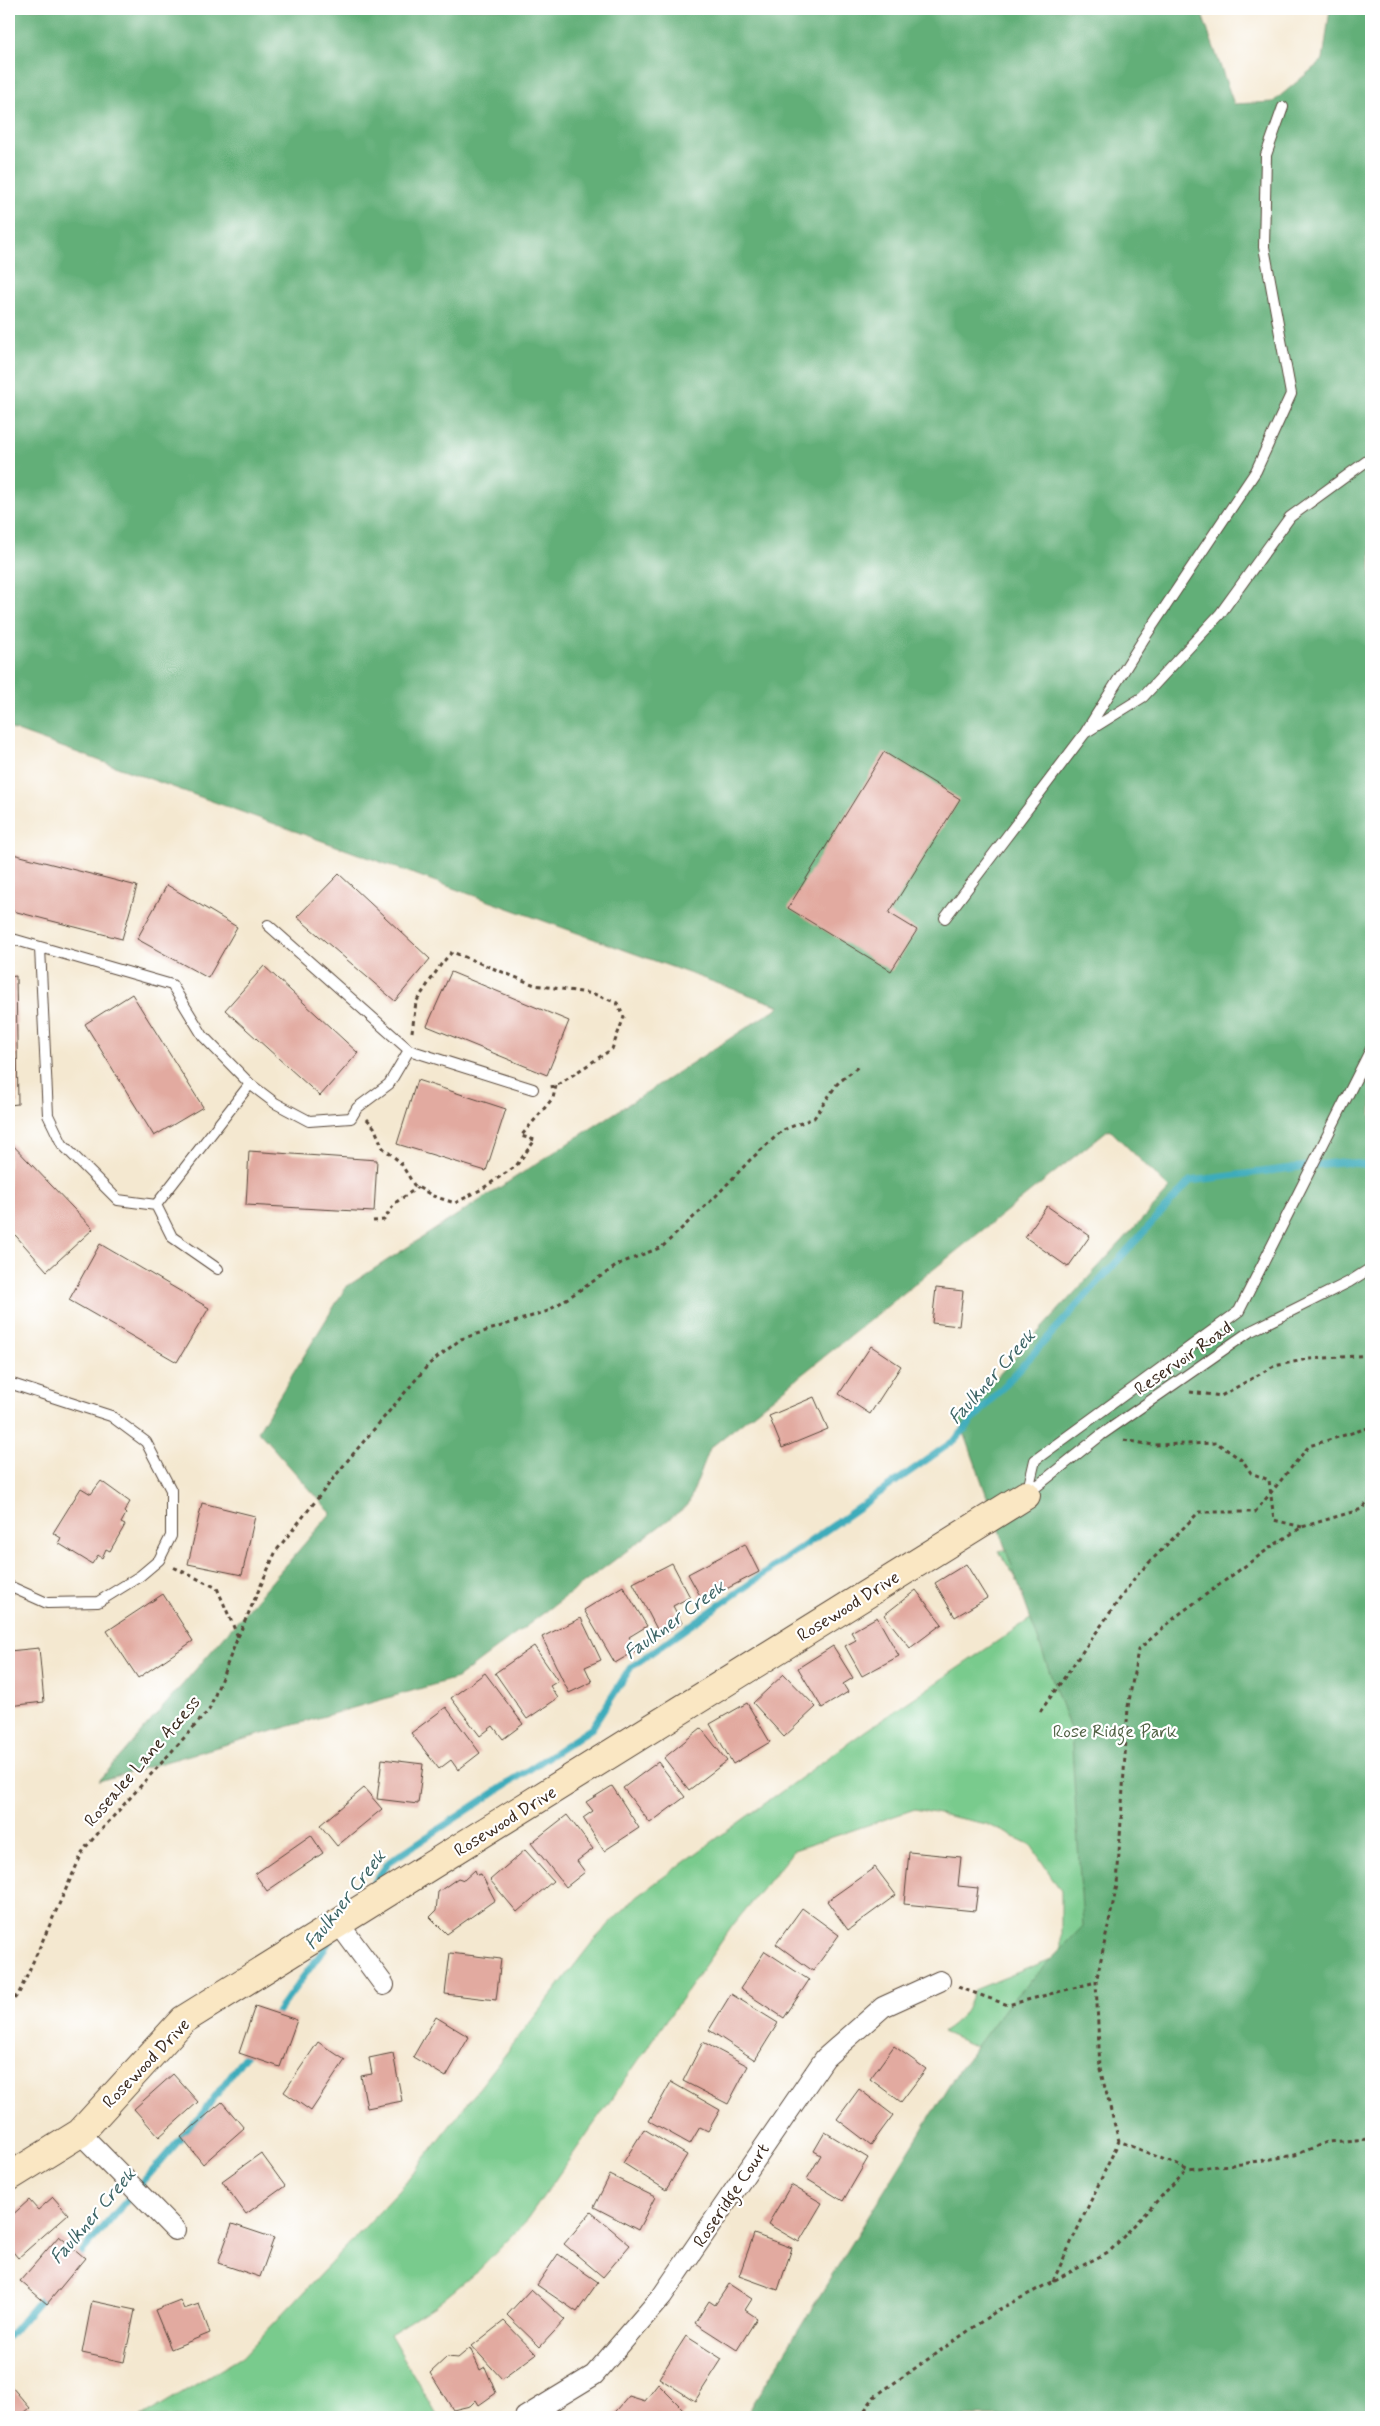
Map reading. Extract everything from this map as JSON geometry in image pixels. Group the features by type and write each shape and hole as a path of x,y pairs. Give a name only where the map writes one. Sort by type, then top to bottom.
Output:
{"street":[{"name":"Rosewood Drive","path":"9,2177 80,2132 183,2020 1026,1495"},
{"path":"339,1924 384,1985"},
{"name":"Roseridge Court","path":"526,2417 594,2375 662,2296 825,2058 883,2007 940,1981"},
{"path":"80,2132 175,2230"}],"lane":[{"path":"946,918 1085,734 1143,640 1256,471 1291,394 1264,247 1266,155 1283,107"},
{"path":"1085,734 1143,697 1220,614 1290,517 1371,458"},
{"path":"268,925 409,1050 533,1088"},
{"path":"9,938 172,985 203,1036 250,1084 275,1103 309,1120 351,1118 357,1108 389,1084 409,1050"},
{"path":"40,948 48,1115 62,1144 118,1200 156,1205"},
{"path":"1026,1495 1036,1460 1239,1311 1371,1049"},
{"path":"156,1205 250,1084"},
{"path":"156,1205 172,1237 218,1269"},
{"name":"Reservoir Road","path":"1026,1495 1101,1435 1249,1332 1349,1282 1371,1268"},
{"path":"9,1383 111,1416 146,1442 171,1490 171,1536 159,1560 140,1576 98,1602 47,1603 9,1586"}],"path":[{"path":"409,1050 416,1002 442,963 452,952 535,985 594,994 617,1003 624,1017 612,1049 556,1086 533,1088"},
{"name":"Rosealee Lane Access","path":"9,2005 19,1994 84,1849 209,1710 238,1637 276,1551 348,1460 429,1364 461,1339 548,1311 621,1263 662,1247 783,1130 814,1118 837,1084 860,1065"},
{"path":"357,1108 374,1127 383,1148 400,1162 414,1185 433,1196 455,1203 482,1189 516,1166 535,1140 521,1136 553,1098 556,1086"},
{"path":"372,1220 384,1220 395,1203 418,1187"},
{"path":"1168,1389 1221,1396 1274,1366 1308,1359 1371,1355"},
{"path":"1040,1712 1136,1576 1199,1512 1255,1512 1309,1446 1371,1427"},
{"path":"1101,1435 1153,1445 1217,1443 1243,1461 1251,1473 1269,1480 1274,1520 1302,1528"},
{"path":"1052,2282 1119,2141 1100,2069 1096,1982 1118,1885 1128,1707 1138,1650 1178,1615 1271,1547 1302,1528 1362,1509 1371,1498"},
{"path":"159,1560 218,1588 238,1637"},
{"path":"940,1981 1008,2005 1096,1982"},
{"path":"1119,2141 1187,2168 1240,2164 1295,2155 1327,2142 1371,2139"},
{"path":"860,2417 874,2397 998,2310 1110,2251 1187,2168"}],"green space":[{"path":"9,9 1200,9 1234,104 1273,102 1323,60 1330,9 1371,9 1371,2417 745,2417 958,2071 1008,2005 1083,1926 1071,1732 959,1418 1170,1189 1109,1129 710,1448 688,1505 457,1678 99,1781 331,1513 258,1431 346,1287 780,1006 9,728"},
{"name":"Rose Ridge Park","path":"1015,1548 1318,1583 1020,2066 942,2032 954,2024 962,2014 974,1990 1061,1955 1061,1891 1031,1845 987,1824 915,1809 794,1850 733,1925 527,2220 480,2269 435,2306 390,2334 438,2417 141,2417 242,2357 400,2190 594,1940 636,1897 865,1731 1039,1613 999,1552"}],"building":[{"path":"884,752 960,799 889,913 917,930 891,971 788,908"},
{"path":"9,853 137,886 122,939 9,910"},
{"path":"339,874 430,959 395,1001 297,917"},
{"path":"167,885 237,927 208,978 137,939"},
{"path":"264,966 358,1053 320,1096 225,1010"},
{"path":"451,972 569,1021 547,1075 427,1026"},
{"path":"16,976 18,1104 9,1105 9,977"},
{"path":"132,994 203,1107 154,1136 85,1024"},
{"path":"417,1080 506,1109 486,1171 397,1144"},
{"path":"9,1141 93,1229 47,1271 9,1228"},
{"path":"249,1151 377,1160 374,1212 246,1205"},
{"path":"1047,1206 1090,1236 1068,1267 1025,1237"},
{"path":"100,1244 209,1308 177,1362 69,1300"},
{"path":"936,1288 963,1291 959,1326 932,1323"},
{"path":"871,1346 901,1366 870,1414 839,1394"},
{"path":"814,1397 828,1429 782,1448 769,1416"},
{"path":"101,1481 130,1502 124,1512 126,1514 121,1523 125,1525 110,1551 106,1549 102,1558 98,1555 92,1564 58,1543 61,1538 53,1533 81,1488 91,1494"},
{"path":"202,1503 255,1516 242,1575 188,1564"},
{"path":"745,1544 759,1572 703,1601 688,1574"},
{"path":"672,1563 690,1597 673,1606 682,1623 660,1635 633,1583"},
{"path":"966,1564 987,1598 955,1617 935,1583"},
{"path":"623,1586 647,1626 629,1637 637,1650 615,1663 584,1610"},
{"path":"916,1590 942,1624 910,1648 884,1615"},
{"path":"163,1594 193,1641 138,1678 107,1631"},
{"path":"877,1617 899,1656 862,1676 845,1646 856,1640 851,1632"},
{"path":"581,1618 601,1660 585,1667 592,1682 569,1693 542,1637"},
{"path":"534,1646 558,1681 550,1686 558,1698 527,1719 495,1673"},
{"path":"833,1646 853,1678 843,1684 848,1692 822,1708 798,1668"},
{"path":"39,1648 44,1702 9,1706 9,1651"},
{"path":"485,1673 523,1724 503,1739 493,1726 480,1736 451,1698"},
{"path":"784,1674 816,1707 784,1737 753,1703"},
{"path":"747,1703 770,1742 733,1764 710,1724"},
{"path":"446,1707 480,1753 458,1770 451,1760 439,1769 411,1733"},
{"path":"701,1728 727,1761 689,1790 664,1758"},
{"path":"382,1759 423,1764 418,1804 377,1799"},
{"path":"658,1762 685,1797 650,1823 623,1788"},
{"path":"612,1786 639,1828 604,1851 583,1818 593,1811 586,1802"},
{"path":"364,1788 382,1809 337,1846 320,1825"},
{"path":"567,1815 593,1849 577,1861 585,1872 566,1887 531,1843"},
{"path":"311,1835 323,1853 267,1891 255,1874"},
{"path":"525,1850 553,1881 517,1912 490,1880"},
{"path":"909,1852 961,1857 958,1886 978,1888 975,1911 904,1904"},
{"path":"875,1867 896,1895 848,1930 827,1901"},
{"path":"475,1870 477,1875 481,1874 495,1900 447,1934 430,1917 436,1911 438,1892 458,1878 464,1880"},
{"path":"802,1908 839,1935 813,1971 776,1944"},
{"path":"765,1951 809,1980 784,2018 740,1989"},
{"path":"450,1953 501,1959 496,2000 445,1994"},
{"path":"731,1994 778,2023 755,2060 709,2030"},
{"path":"255,2006 297,2020 280,2067 239,2053"},
{"path":"436,2017 469,2037 446,2077 413,2057"},
{"path":"318,2042 345,2060 311,2111 284,2092"},
{"path":"703,2042 748,2066 728,2104 683,2081"},
{"path":"894,2046 926,2069 901,2102 870,2079"},
{"path":"393,2053 402,2101 367,2108 361,2076 372,2074 369,2058"},
{"path":"173,2074 198,2102 159,2137 134,2109"},
{"path":"671,2082 720,2110 708,2131 700,2127 690,2144 649,2121"},
{"path":"859,2089 893,2115 871,2145 837,2119"},
{"path":"222,2102 244,2128 203,2164 181,2137"},
{"path":"644,2129 687,2155 666,2190 623,2163"},
{"path":"825,2132 868,2158 843,2201 807,2179 821,2155 814,2151"},
{"path":"261,2153 285,2186 246,2214 222,2181"},
{"path":"610,2175 655,2197 638,2230 594,2207"},
{"path":"791,2185 822,2203 799,2242 768,2224"},
{"path":"53,2197 68,2214 18,2258 9,2247 9,2218 29,2200 38,2210"},
{"path":"591,2212 630,2245 603,2277 564,2244"},
{"path":"232,2224 274,2238 260,2277 218,2263"},
{"path":"754,2234 792,2248 778,2290 739,2276"},
{"path":"59,2236 85,2258 47,2304 20,2281"},
{"path":"558,2254 598,2282 577,2312 537,2285"},
{"path":"729,2284 752,2299 745,2310 757,2318 737,2350 695,2323 709,2301 715,2305"},
{"path":"531,2289 565,2320 540,2347 507,2315"},
{"path":"180,2300 184,2309 199,2304 210,2333 171,2349 155,2310"},
{"path":"92,2301 135,2310 124,2362 82,2353"},
{"path":"504,2321 536,2354 502,2379 472,2346"},
{"path":"686,2336 722,2359 695,2401 659,2378"},
{"path":"470,2348 480,2370 485,2367 496,2393 479,2405 476,2400 470,2406 453,2410 430,2373 447,2357 458,2358"},
{"path":"658,2384 686,2412 681,2417 611,2417 629,2396 645,2401"},
{"path":"11,2386 30,2408 19,2417 9,2417 9,2388"}],"waterway":[{"name":"Faulkner Creek","path":"365,1895 389,1862 592,1728 631,1667 955,1440 1190,1181 1340,1162 1371,1165"},
{"name":"Faulkner Creek","path":"272,2019 330,1941"},
{"name":"Faulkner Creek","path":"74,2261 202,2114 251,2048"},
{"name":"Faulkner Creek","path":"9,2336 46,2293"}]}
